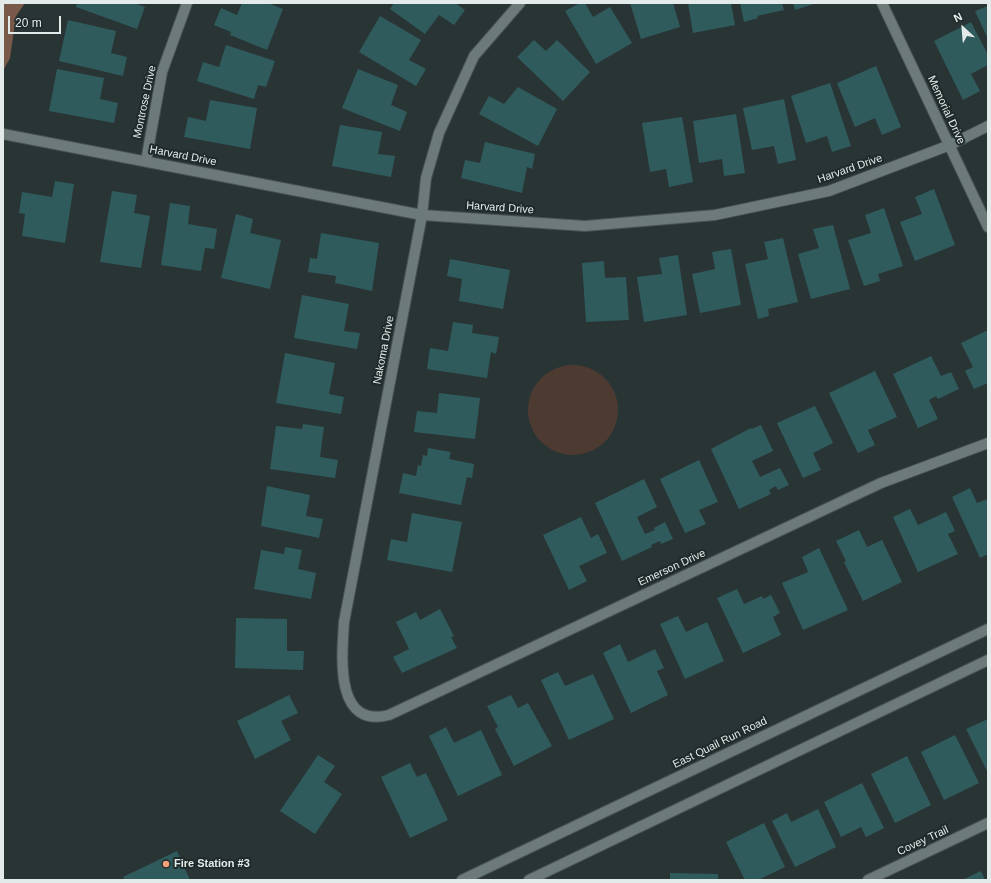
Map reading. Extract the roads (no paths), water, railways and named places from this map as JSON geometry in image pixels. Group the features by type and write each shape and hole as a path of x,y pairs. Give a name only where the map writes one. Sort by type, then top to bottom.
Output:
{"street":[{"name":"Montrose Drive","path":"146,161 162,72 187,3"},
{"name":"Nakoma Drive","path":"368,717 354,709 348,695 342,665 344,622 422,215 426,178 439,133 474,56 520,3"},
{"name":"Memorial Drive","path":"882,3 988,227"},
{"name":"Harvard Drive","path":"3,134 422,215 585,226 715,215 829,191 950,145 988,126"},
{"name":"Emerson Drive","path":"368,717 378,718 389,716 881,483 988,443"},
{"name":"East Quail Run Road","path":"462,880 988,629"},
{"path":"529,880 988,660"},
{"name":"Covey Trail","path":"868,880 988,824"}],"place":[{"name":"Fire Station #3","path":"166,864"}]}
